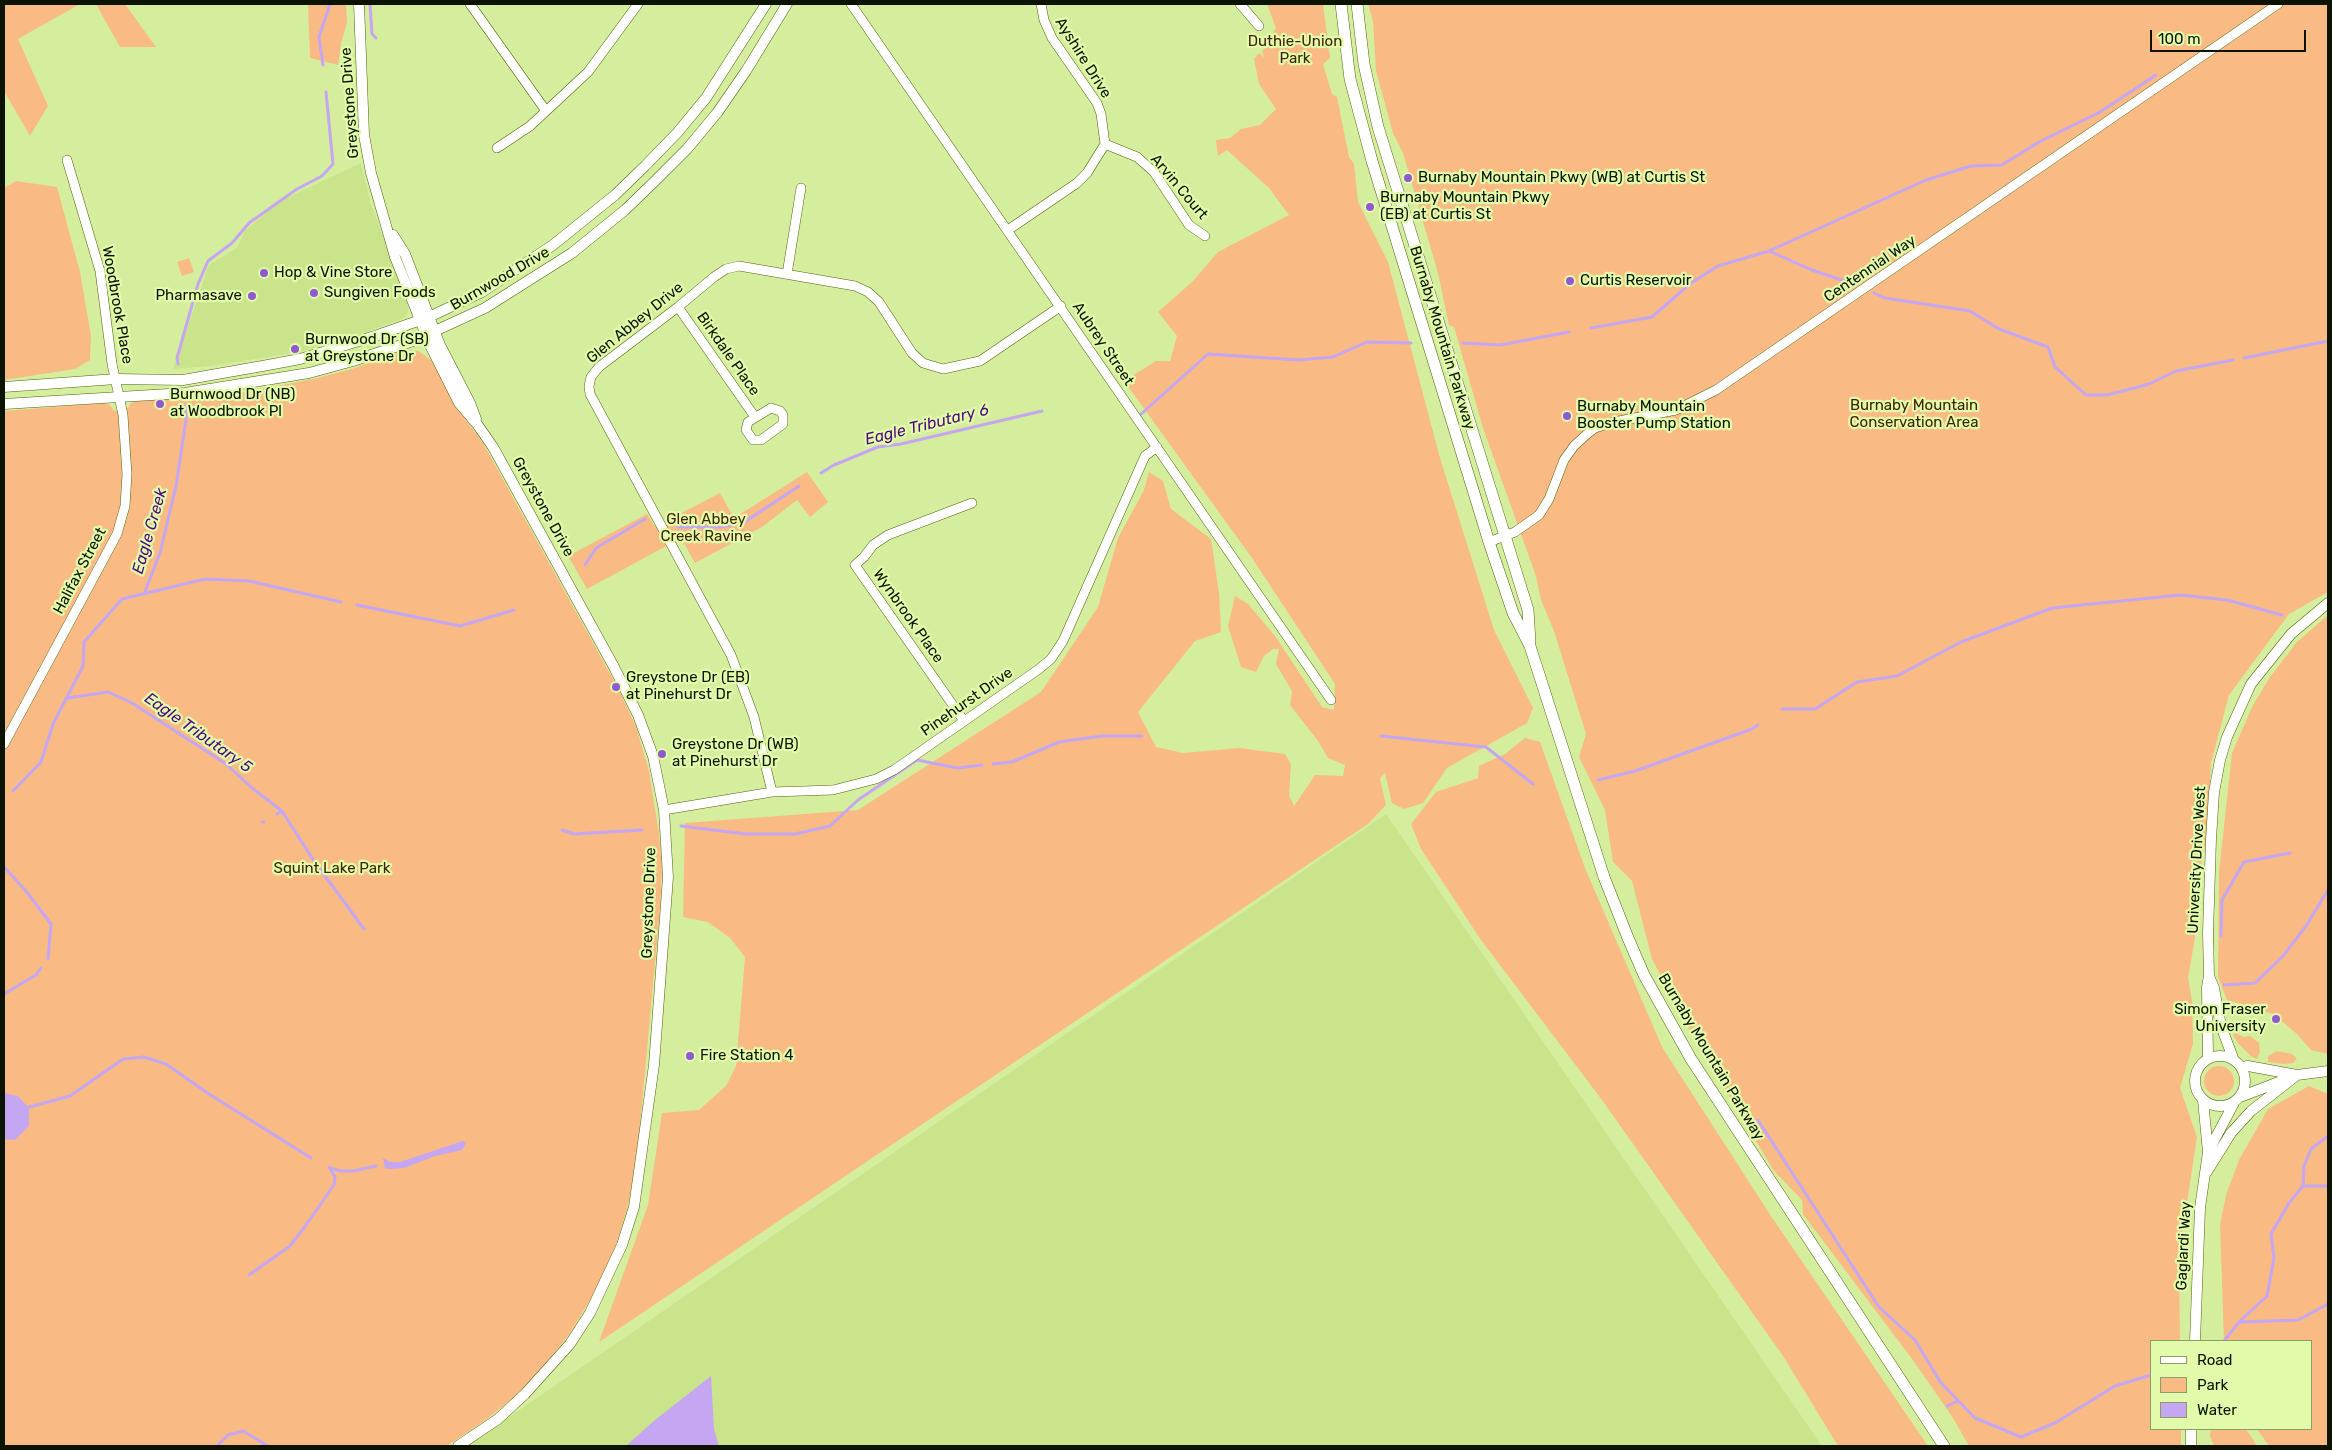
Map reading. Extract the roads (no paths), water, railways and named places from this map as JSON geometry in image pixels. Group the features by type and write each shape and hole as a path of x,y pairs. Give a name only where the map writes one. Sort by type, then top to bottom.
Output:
{"main road":[{"name":"Burnaby Mountain Parkway","path":"1341,4 1350,79 1361,123 1489,542 1513,613 1530,646 1604,877 1644,975 1671,1025 1719,1104 1944,1446"},
{"name":"Burnaby Mountain Parkway","path":"1357,4 1364,64 1378,127 1528,610 1530,646"}],"street":[{"name":"Greystone Drive","path":"359,4 364,135 371,173 395,257 431,334 470,403 477,424 493,447 610,658 638,715 653,756 664,810 668,877 654,1065 634,1207 618,1254 590,1313 570,1344 525,1394 498,1419 458,1446"},
{"path":"470,4 546,111"},
{"path":"497,148 530,126 588,72 638,4"},
{"name":"Burnwood Drive","path":"4,387 116,379 183,380 268,365 331,350 425,318 482,292 553,245 615,195 677,133 706,98 766,4"},
{"name":"Burnwood Drive","path":"4,404 193,392 309,373 353,361 431,334 485,308 572,253 625,210 680,155 717,112 746,71 787,4"},
{"name":"Aubrey Street","path":"851,4 1331,700"},
{"name":"Ayshire Drive","path":"1041,4 1044,20 1052,38 1097,104 1101,114 1105,144"},
{"path":"1240,4 1259,26"},
{"name":"Centennial Way","path":"1489,542 1505,537 1531,522 1544,509 1564,460 1574,446 1595,428 1614,422 1676,410 1716,390 2278,4"},
{"path":"1008,230 1077,183 1105,144"},
{"name":"Arvin Court","path":"1105,144 1136,157 1154,172 1189,225 1205,236"},
{"name":"Woodbrook Place","path":"67,160 100,272 112,364 119,397"},
{"path":"787,274 801,188"},
{"name":"Glen Abbey Drive","path":"772,792 754,717 732,655 590,394 591,376 599,367 714,277 726,269 739,266 855,286 868,292 879,302 912,352 923,363 943,369 980,361 1060,306"},
{"name":"Birkdale Place","path":"678,307 755,417"},
{"name":"Halifax Street","path":"4,744 116,534 125,506 127,474 123,415 119,397"},
{"name":"Pinehurst Drive","path":"664,810 772,792 833,790 876,779 894,770 1040,669 1058,651 1145,456 1157,447"},
{"name":"Wynbrook Place","path":"964,721 855,564 864,557 873,545 888,534 972,503"},
{"name":"University Drive West","path":"2208,1058 2208,932 2214,792 2227,737 2251,684 2273,654 2290,634 2328,603"},
{"name":"University Drive West","path":"2209,976 2214,988 2221,1026 2233,1058"},
{"path":"2237,1100 2246,1082 2241,1067 2233,1058 2220,1055 2208,1058 2197,1070 2195,1078 2198,1094 2203,1100 2218,1107 2237,1100 2297,1075 2328,1071"},
{"path":"2241,1067 2248,1066 2297,1075"},
{"path":"2204,1176 2231,1133 2251,1112 2297,1075"},
{"name":"Gaglardi Way","path":"2195,1340 2197,1261 2204,1176 2208,1152 2203,1100"},
{"name":"Gaglardi Way","path":"2208,1152 2237,1100"},
{"path":"2191,1430 2191,1446"}],"water":[{"path":"4,1093 18,1096 29,1108 29,1126 15,1140 4,1139"},
{"path":"463,1141 466,1143 462,1150 435,1156 404,1168 385,1168 383,1158 390,1162 400,1162"},
{"path":"711,1376 714,1429 719,1446 626,1446 655,1420"}],"waterway":[{"name":"Eagle Creek","path":"323,65 319,37 330,4"},
{"path":"370,4 372,34 376,38"},
{"path":"1591,328 1652,317 1691,283 1718,266 1769,251 1926,180 1971,166 2002,165 2039,142 2100,112 2156,75"},
{"name":"Eagle Creek","path":"178,364 177,358 198,284 208,261 232,243 249,223 297,189 322,176 333,164 326,92"},
{"path":"1769,251 1812,270 1856,285"},
{"path":"1874,293 1885,298 1970,311 1999,329 2048,347 2055,367 2086,395 2107,395 2149,384 2176,371 2233,360"},
{"path":"1463,343 1500,345 1569,332"},
{"path":"2244,358 2328,341"},
{"path":"1140,415 1208,354 1299,360 1333,357 1367,342 1411,343"},
{"name":"Eagle Creek","path":"144,594 160,553 176,486 186,420 185,406"},
{"name":"Eagle Tributary 6","path":"821,473 834,465 878,447 901,444 1042,411"},
{"name":"Eagle Tributary 6","path":"678,527 721,527 743,523 799,486"},
{"name":"Eagle Tributary 6","path":"585,565 596,548 645,519"},
{"name":"Eagle Creek","path":"13,791 41,762 53,724 83,666 84,642 122,599 205,579 249,581 341,602"},
{"path":"1782,709 1815,709 1857,682 1897,676 1961,642 2052,608 2180,595 2227,600 2282,615"},
{"name":"Eagle Tributary 6","path":"357,605 460,626 514,610"},
{"name":"Eagle Tributary 5","path":"68,698 108,692 132,703 226,764 252,788 282,811 314,861 364,929"},
{"path":"1598,780 1635,771 1752,729 1758,725"},
{"path":"993,764 1012,762 1059,742 1102,736 1142,736"},
{"path":"1381,736 1486,747 1533,784"},
{"name":"Eagle Tributary 5","path":"681,826 746,834 795,834 830,826 858,800 917,760 957,768 982,765"},
{"name":"Eagle Tributary 5","path":"277,814 282,811"},
{"name":"Eagle Tributary 5","path":"562,830 574,834 642,830"},
{"path":"2221,936 2222,900 2244,862 2290,853"},
{"name":"Eagle Creek","path":"4,867 26,891 51,924 48,959"},
{"path":"2224,985 2255,983 2283,956 2306,926 2328,890"},
{"name":"Eagle Creek","path":"4,994 36,975 41,968"},
{"path":"26,1108 70,1096 123,1059 144,1057 166,1064 209,1094 311,1158"},
{"path":"1758,1120 1879,1307 1915,1340 1941,1383 1975,1418 2021,1437 2055,1423 2115,1386 2150,1375"},
{"path":"2225,1340 2239,1322 2267,1296 2274,1258 2271,1234 2289,1203 2303,1186 2304,1166 2311,1149 2328,1136"},
{"path":"330,1168 341,1171 353,1171 376,1166"},
{"path":"249,1275 290,1246 306,1225 334,1185 335,1177 329,1167"},
{"path":"2303,1186 2328,1186"},
{"path":"2240,1322 2298,1320 2328,1304"},
{"path":"1947,1406 1958,1401"},
{"path":"217,1446 228,1435 243,1431 268,1446"}],"place":[{"name":"Burnaby Mountain Pkwy (WB) at Curtis St","path":"1408,178"},
{"name":"Burnaby Mountain Pkwy (EB) at Curtis St","path":"1370,207"},
{"name":"Hop & Vine Store","path":"264,273"},
{"name":"Curtis Reservoir","path":"1570,281"},
{"name":"Sungiven Foods","path":"314,293"},
{"name":"Pharmasave","path":"252,296"},
{"name":"Burnwood Dr (SB) at Greystone Dr","path":"295,349"},
{"name":"Burnwood Dr (NB) at Woodbrook Pl","path":"160,404"},
{"name":"Burnaby Mountain Booster Pump Station","path":"1567,416"},
{"name":"Greystone Dr (EB) at Pinehurst Dr","path":"616,687"},
{"name":"Greystone Dr (WB) at Pinehurst Dr","path":"662,754"},
{"name":"Simon Fraser University","path":"2276,1019"},
{"name":"Fire Station 4","path":"690,1056"}],"park label":[{"name":"Duthie-Union Park","path":"1295,50"},
{"name":"Burnaby Mountain Conservation Area","path":"1914,414"},
{"name":"Glen Abbey Creek Ravine","path":"706,528"},
{"name":"Squint Lake Park","path":"332,869"}]}
